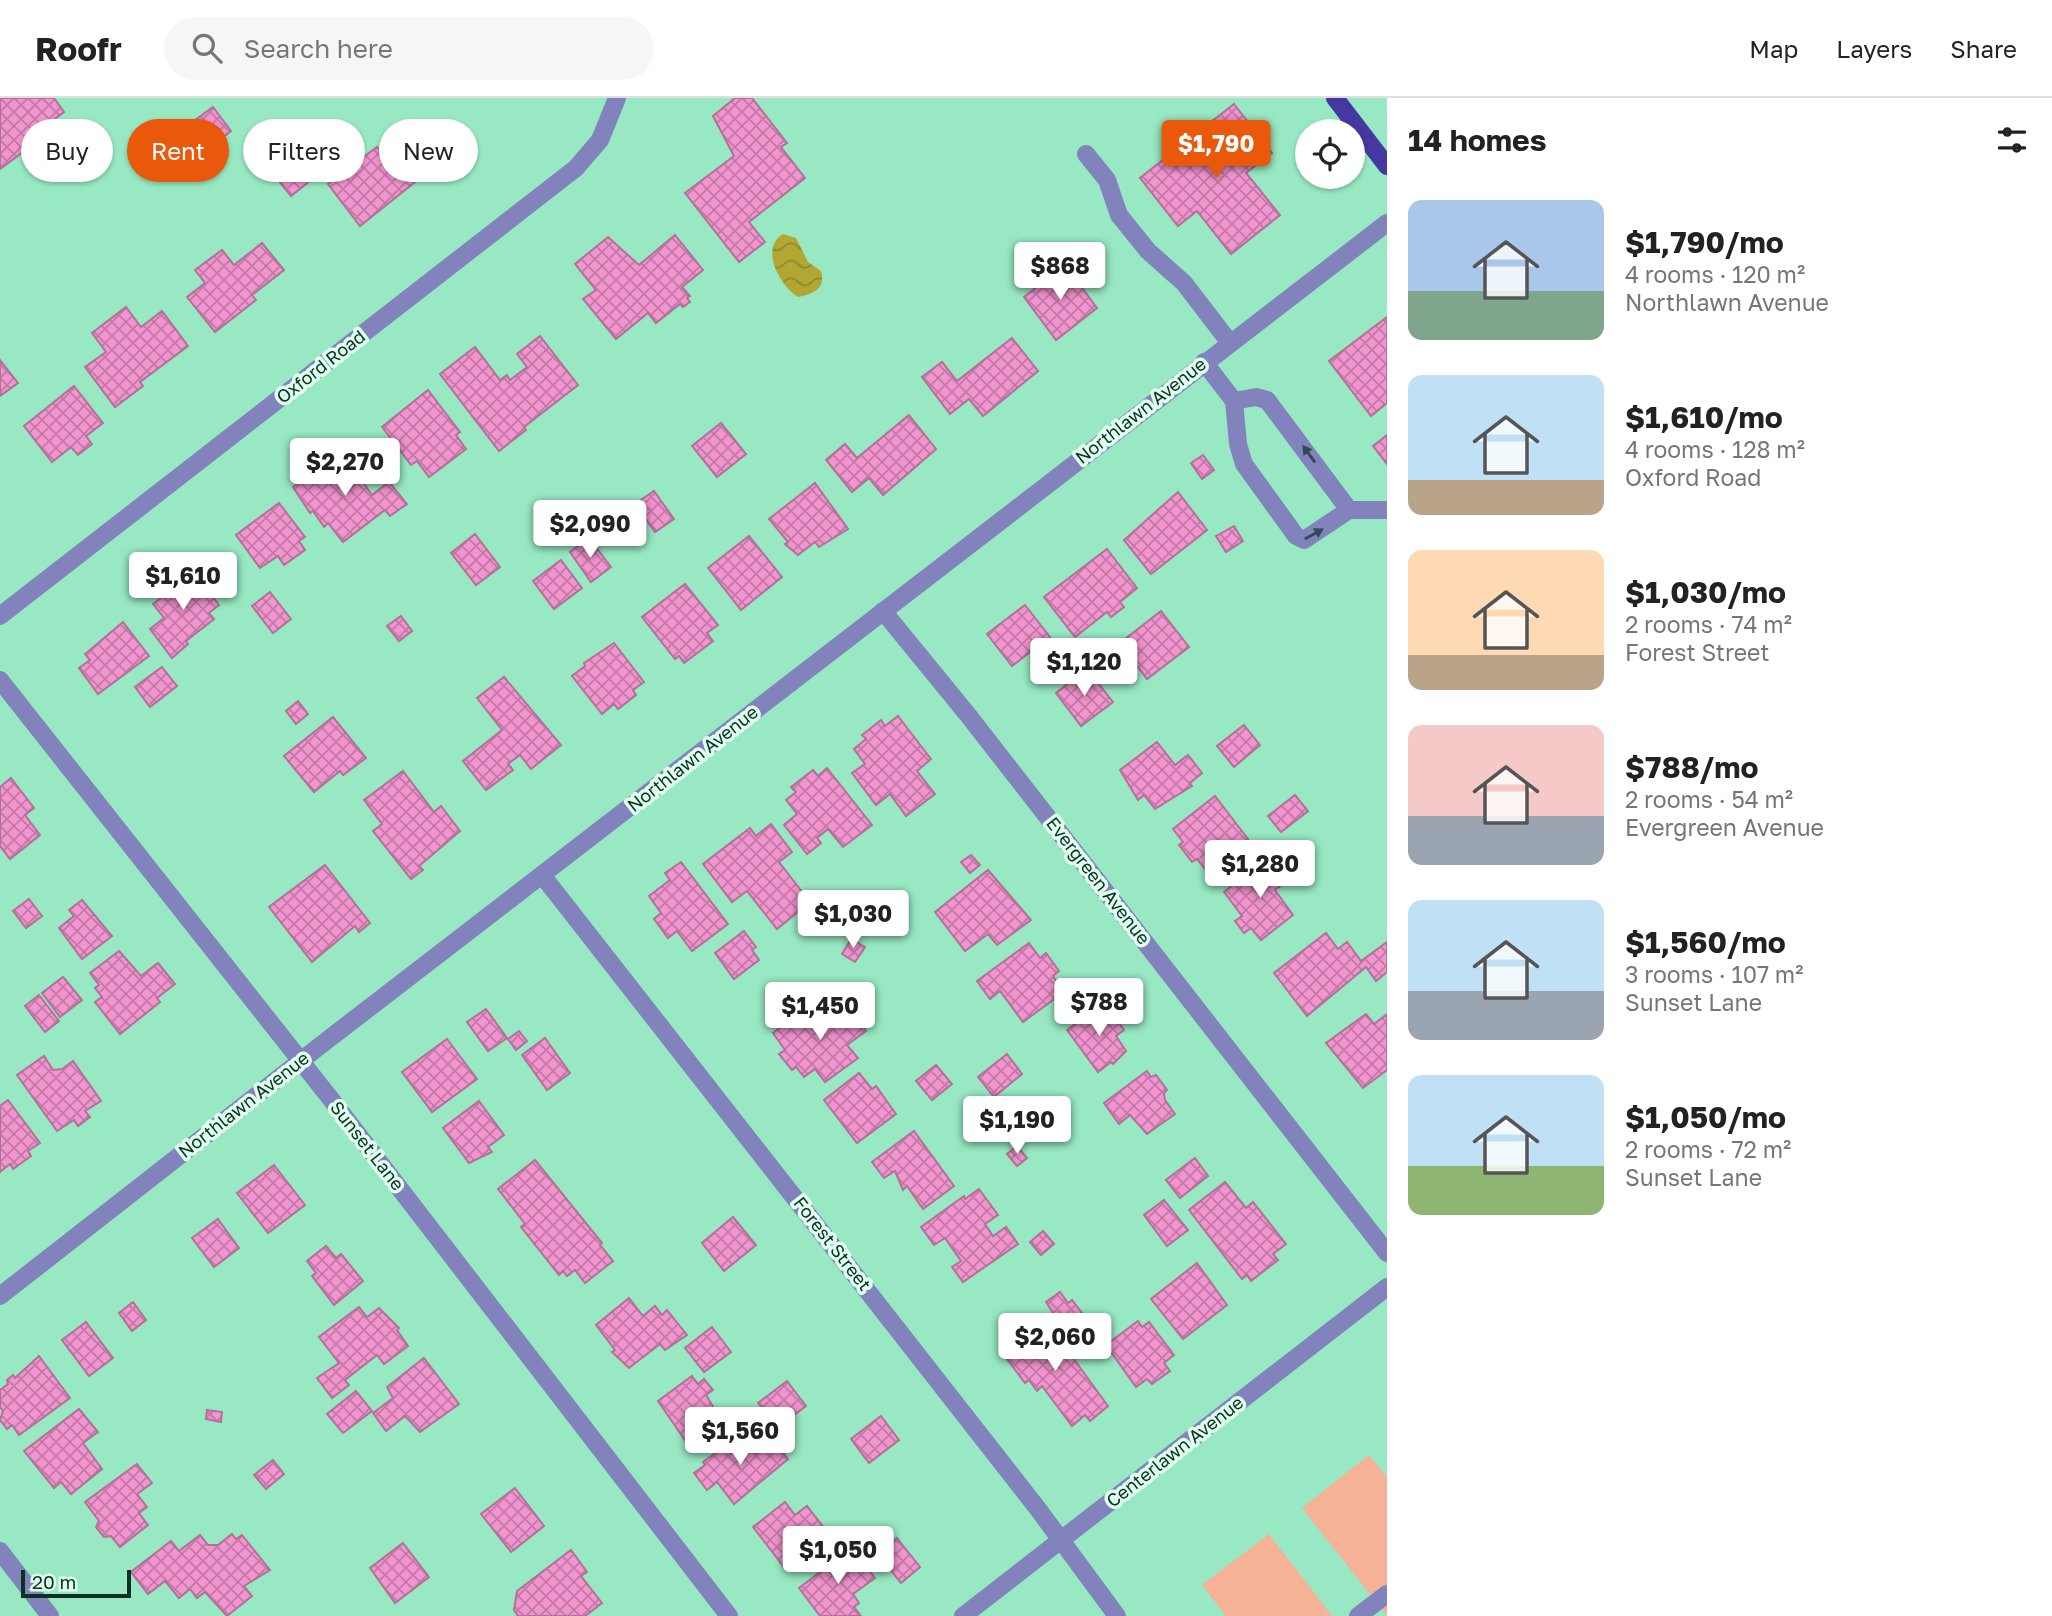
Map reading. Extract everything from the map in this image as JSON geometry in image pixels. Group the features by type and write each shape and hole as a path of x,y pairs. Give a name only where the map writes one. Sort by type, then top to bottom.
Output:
{"main road":[{"path":"1335,98 1387,166"}],"street":[{"name":"Oxford Road","path":"0,616 576,168 600,140 617,98"},
{"path":"1086,154 1107,180 1119,215 1147,251 1184,283 1230,343"},
{"name":"Northlawn Avenue","path":"0,1296 300,1061 1387,223"},
{"path":"1205,362 1234,401 1238,444 1244,464 1296,536 1304,540 1312,537 1349,510 1387,510"},
{"path":"1234,401 1256,397 1267,400 1349,510"},
{"name":"Evergreen Avenue","path":"883,611 968,715 1387,1254"},
{"name":"Sunset Lane","path":"0,680 300,1061 729,1616"},
{"name":"Forest Street","path":"542,875 1060,1539 1117,1616"},
{"name":"Centerlawn Avenue","path":"963,1616 1387,1287"},
{"path":"0,1551 50,1616"},
{"path":"1358,1616 1387,1594"}],"shaded area":[{"path":"1369,1455 1387,1477 1387,1616 1302,1508"},
{"path":"1269,1534 1332,1616 1226,1616 1202,1585"}],"water":[{"path":"783,234 796,238 808,262 821,271 822,282 814,292 798,297 779,276 772,257 776,240"}],"building":[{"path":"0,98 54,98 64,112 55,119 21,119 21,154 0,169"},
{"path":"735,98 752,98 787,143 781,147 805,178 749,222 765,242 739,262 685,193 734,156 713,116"},
{"path":"1234,104 1272,153 1246,173 1280,215 1231,254 1197,211 1178,226 1140,178"},
{"path":"213,107 222,119 197,119"},
{"path":"377,147 379,150 379,182 415,182 360,226 328,184 365,182 365,156"},
{"path":"280,182 308,182 291,196"},
{"path":"675,235 703,270 682,287 690,296 687,298 690,302 683,307 680,304 656,323 648,313 616,339 583,299 596,290 575,264 608,237 639,265"},
{"path":"262,243 284,270 252,295 256,300 215,332 187,297 205,283 195,270 222,250 234,265"},
{"path":"1065,265 1097,308 1056,340 1024,297"},
{"path":"126,307 141,327 162,311 188,346 140,382 143,386 115,407 85,367 106,352 92,333"},
{"path":"1387,317 1387,403 1371,416 1329,361"},
{"path":"540,336 578,385 524,427 526,430 499,451 440,374 475,347 500,380 507,375 510,380 527,367 517,354"},
{"path":"1012,338 1038,371 983,416 969,399 950,414 922,377 942,362 957,381"},
{"path":"0,360 18,383 0,396"},
{"path":"74,386 103,423 86,436 92,444 78,455 71,447 52,462 24,426"},
{"path":"428,390 460,432 456,435 466,449 429,477 417,461 411,465 382,427"},
{"path":"909,415 936,449 883,495 869,478 852,492 826,460 845,444 857,458"},
{"path":"721,423 746,454 717,477 692,446"},
{"path":"1387,435 1387,464 1373,446"},
{"path":"341,451 372,495 389,482 407,504 390,516 385,510 343,542 328,523 324,527 313,511 310,513 293,487"},
{"path":"1203,455 1214,470 1202,479 1191,463"},
{"path":"815,483 848,529 819,547 815,542 798,555 785,544 788,542 769,519"},
{"path":"654,491 674,519 655,532 635,504"},
{"path":"1178,492 1207,530 1151,574 1124,540"},
{"path":"279,503 305,537 299,541 305,550 284,565 278,556 260,568 236,535"},
{"path":"1234,526 1243,541 1226,552 1216,536"},
{"path":"475,534 500,567 476,585 451,553"},
{"path":"749,536 782,577 741,610 708,568"},
{"path":"589,538 611,567 591,582 570,552"},
{"path":"1107,549 1137,588 1120,602 1124,607 1111,617 1107,612 1075,637 1044,597"},
{"path":"561,560 582,588 554,609 533,581"},
{"path":"193,571 219,605 209,613 214,619 186,641 188,644 172,658 150,629 164,618 153,604 162,597 158,592 177,577 180,581"},
{"path":"685,584 718,625 707,633 713,641 684,663 679,656 675,659 642,617"},
{"path":"270,592 291,619 273,633 252,606"},
{"path":"1025,605 1050,637 1012,666 987,634"},
{"path":"1161,611 1189,647 1147,679 1120,643"},
{"path":"401,616 412,631 399,641 387,626"},
{"path":"123,622 149,656 98,694 79,668 90,660 85,654"},
{"path":"614,643 644,682 633,690 636,695 618,709 614,704 602,714 572,676 585,666 584,663"},
{"path":"162,667 177,686 150,707 135,687"},
{"path":"1087,669 1113,702 1081,726 1056,693"},
{"path":"504,677 561,745 531,769 520,755 508,764 513,770 486,790 463,761 502,730 477,698"},
{"path":"298,701 308,714 296,724 286,711"},
{"path":"898,716 931,759 917,771 935,794 906,816 890,794 876,805 852,773 865,764 854,749 866,739 862,735 881,720 885,726"},
{"path":"333,717 366,758 343,775 340,771 314,792 284,756"},
{"path":"1244,725 1260,745 1234,767 1217,746"},
{"path":"1157,742 1175,765 1188,755 1202,773 1190,783 1192,786 1155,809 1144,795 1138,800 1120,770"},
{"path":"827,768 872,825 843,847 828,829 817,838 821,843 807,854 784,825 797,814 786,800 796,792 791,787 813,770 818,776"},
{"path":"403,771 434,812 441,806 460,831 419,866 423,870 411,879 373,831 382,824 364,800"},
{"path":"11,778 34,808 25,815 40,835 10,859 0,846 0,787"},
{"path":"1295,795 1308,811 1281,832 1268,816"},
{"path":"1215,796 1248,839 1207,871 1197,859 1192,862 1179,845 1183,842 1173,829"},
{"path":"771,824 792,852 779,862 810,902 777,929 747,891 732,902 703,864 750,828 756,836"},
{"path":"971,855 980,865 970,873 961,862"},
{"path":"1267,858 1286,882 1275,890 1293,915 1261,940 1251,928 1244,933 1235,921 1242,916 1224,892"},
{"path":"681,862 728,924 692,951 677,931 668,938 654,919 661,913 649,896 670,880 665,873"},
{"path":"325,865 370,923 359,932 355,926 312,962 269,907"},
{"path":"988,870 1031,920 997,945 988,934 965,951 935,912"},
{"path":"29,899 42,916 26,928 13,911"},
{"path":"82,900 112,936 82,959 59,928 74,916 69,910"},
{"path":"744,931 756,947 752,950 759,960 734,979 715,953"},
{"path":"1326,933 1338,949 1347,942 1361,961 1387,942 1387,972 1376,981 1366,967 1307,1016 1274,973"},
{"path":"851,939 865,947 855,962 842,954"},
{"path":"1029,943 1040,958 1046,953 1059,971 1053,976 1064,992 1023,1022 1000,991 990,999 977,981"},
{"path":"119,951 141,976 158,963 175,984 157,998 160,1002 120,1034 95,1002 102,997 95,988 99,985 90,973"},
{"path":"63,977 82,1000 60,1017 42,993"},
{"path":"39,995 59,1021 45,1032 25,1006"},
{"path":"847,1004 866,1031 847,1045 858,1058 825,1082 815,1069 804,1077 796,1067 792,1070 779,1054 785,1050 773,1033 808,1007 820,1023"},
{"path":"1098,1007 1105,1017 1111,1012 1124,1030 1116,1036 1126,1051 1113,1064 1111,1062 1098,1072 1067,1030"},
{"path":"486,1009 507,1038 488,1051 467,1022"},
{"path":"1366,1014 1374,1024 1387,1014 1387,1070 1363,1088 1326,1043"},
{"path":"519,1031 527,1041 516,1050 508,1039"},
{"path":"545,1038 570,1073 547,1090 522,1055"},
{"path":"447,1039 477,1079 432,1112 402,1072"},
{"path":"1007,1054 1022,1074 994,1097 978,1077"},
{"path":"44,1056 53,1070 62,1069 73,1061 101,1101 85,1111 90,1117 78,1126 74,1120 57,1131 17,1075"},
{"path":"936,1065 952,1084 932,1100 916,1081"},
{"path":"1147,1071 1151,1077 1156,1075 1167,1090 1164,1093 1165,1100 1175,1114 1147,1134 1130,1115 1119,1124 1104,1103"},
{"path":"859,1073 872,1089 876,1086 896,1114 857,1143 824,1100"},
{"path":"8,1100 40,1143 28,1151 31,1156 13,1169 10,1164 0,1172 0,1106"},
{"path":"479,1101 504,1135 488,1147 492,1152 469,1163 443,1128"},
{"path":"914,1131 954,1186 923,1209 907,1186 903,1190 895,1171 884,1178 872,1162"},
{"path":"1017,1146 1027,1158 1017,1166 1007,1154"},
{"path":"1195,1158 1208,1176 1180,1198 1166,1180"},
{"path":"535,1160 602,1243 600,1245 613,1261 585,1283 575,1270 567,1276 563,1271 559,1275 521,1227 525,1224 498,1189"},
{"path":"274,1165 305,1205 268,1233 237,1193"},
{"path":"1225,1182 1246,1208 1253,1202 1286,1244 1273,1254 1278,1260 1251,1281 1247,1275 1242,1279 1189,1210"},
{"path":"979,1189 998,1215 985,1224 993,1236 1006,1227 1018,1244 963,1282 952,1267 961,1261 945,1238 934,1245 921,1227 964,1196 965,1199"},
{"path":"1164,1200 1188,1230 1167,1246 1144,1215"},
{"path":"733,1217 756,1245 724,1271 702,1243"},
{"path":"218,1219 239,1248 214,1267 192,1238"},
{"path":"1043,1231 1054,1244 1041,1255 1030,1242"},
{"path":"326,1246 336,1258 341,1254 363,1281 334,1305 312,1276 316,1273 307,1261"},
{"path":"1197,1263 1227,1305 1183,1339 1151,1299"},
{"path":"1060,1292 1068,1303 1072,1300 1091,1325 1071,1340 1046,1302"},
{"path":"629,1298 643,1316 655,1306 662,1315 667,1310 687,1335 665,1350 660,1344 629,1368 612,1352 615,1350 596,1325"},
{"path":"133,1302 146,1320 132,1331 119,1313"},
{"path":"359,1307 367,1317 379,1308 399,1328 397,1330 408,1346 384,1364 377,1355 345,1380 349,1385 332,1398 317,1378 339,1363 319,1337"},
{"path":"1044,1318 1108,1406 1090,1421 1085,1415 1072,1426 1042,1386 1037,1391 1029,1380 1025,1383 1001,1351"},
{"path":"1138,1321 1142,1327 1149,1322 1174,1355 1164,1363 1170,1371 1152,1384 1147,1379 1136,1387 1106,1345"},
{"path":"86,1322 113,1358 89,1376 62,1340"},
{"path":"712,1327 731,1352 704,1372 685,1348"},
{"path":"39,1356 70,1398 19,1435 12,1425 7,1429 0,1420 3,1411 0,1407 0,1390 8,1384 7,1380 13,1375 15,1378"},
{"path":"424,1358 459,1404 420,1432 405,1416 386,1431 373,1413 393,1398 387,1387"},
{"path":"692,1376 698,1384 704,1379 713,1390 706,1395 720,1418 687,1443 658,1401"},
{"path":"787,1381 806,1406 777,1428 758,1403"},
{"path":"356,1391 372,1411 343,1433 327,1414"},
{"path":"79,1409 98,1432 83,1443 102,1469 71,1494 61,1482 54,1488 24,1451"},
{"path":"207,1410 222,1412 221,1422 206,1419"},
{"path":"881,1416 899,1440 869,1463 851,1439"},
{"path":"741,1434 756,1453 773,1440 788,1459 734,1504 717,1482 707,1490 694,1473 705,1465 703,1462"},
{"path":"273,1460 284,1474 266,1489 254,1475"},
{"path":"137,1464 152,1483 137,1494 147,1507 139,1513 148,1525 120,1547 111,1536 104,1537 96,1527 99,1521 85,1502"},
{"path":"515,1488 544,1526 511,1552 481,1514"},
{"path":"785,1502 795,1515 807,1506 828,1533 784,1567 753,1527"},
{"path":"232,1534 236,1539 242,1535 270,1570 244,1586 252,1596 227,1616 205,1592 197,1598 190,1589 179,1598 165,1581 148,1594 131,1572 171,1541 179,1551 200,1535 208,1545 218,1545"},
{"path":"897,1538 920,1567 901,1583 877,1553"},
{"path":"403,1543 429,1577 395,1603 370,1568"},
{"path":"852,1548 875,1578 853,1594 859,1603 854,1607 861,1616 820,1616 799,1588"},
{"path":"571,1550 587,1572 581,1576 602,1603 585,1616 518,1616 514,1610 517,1591"}]}
